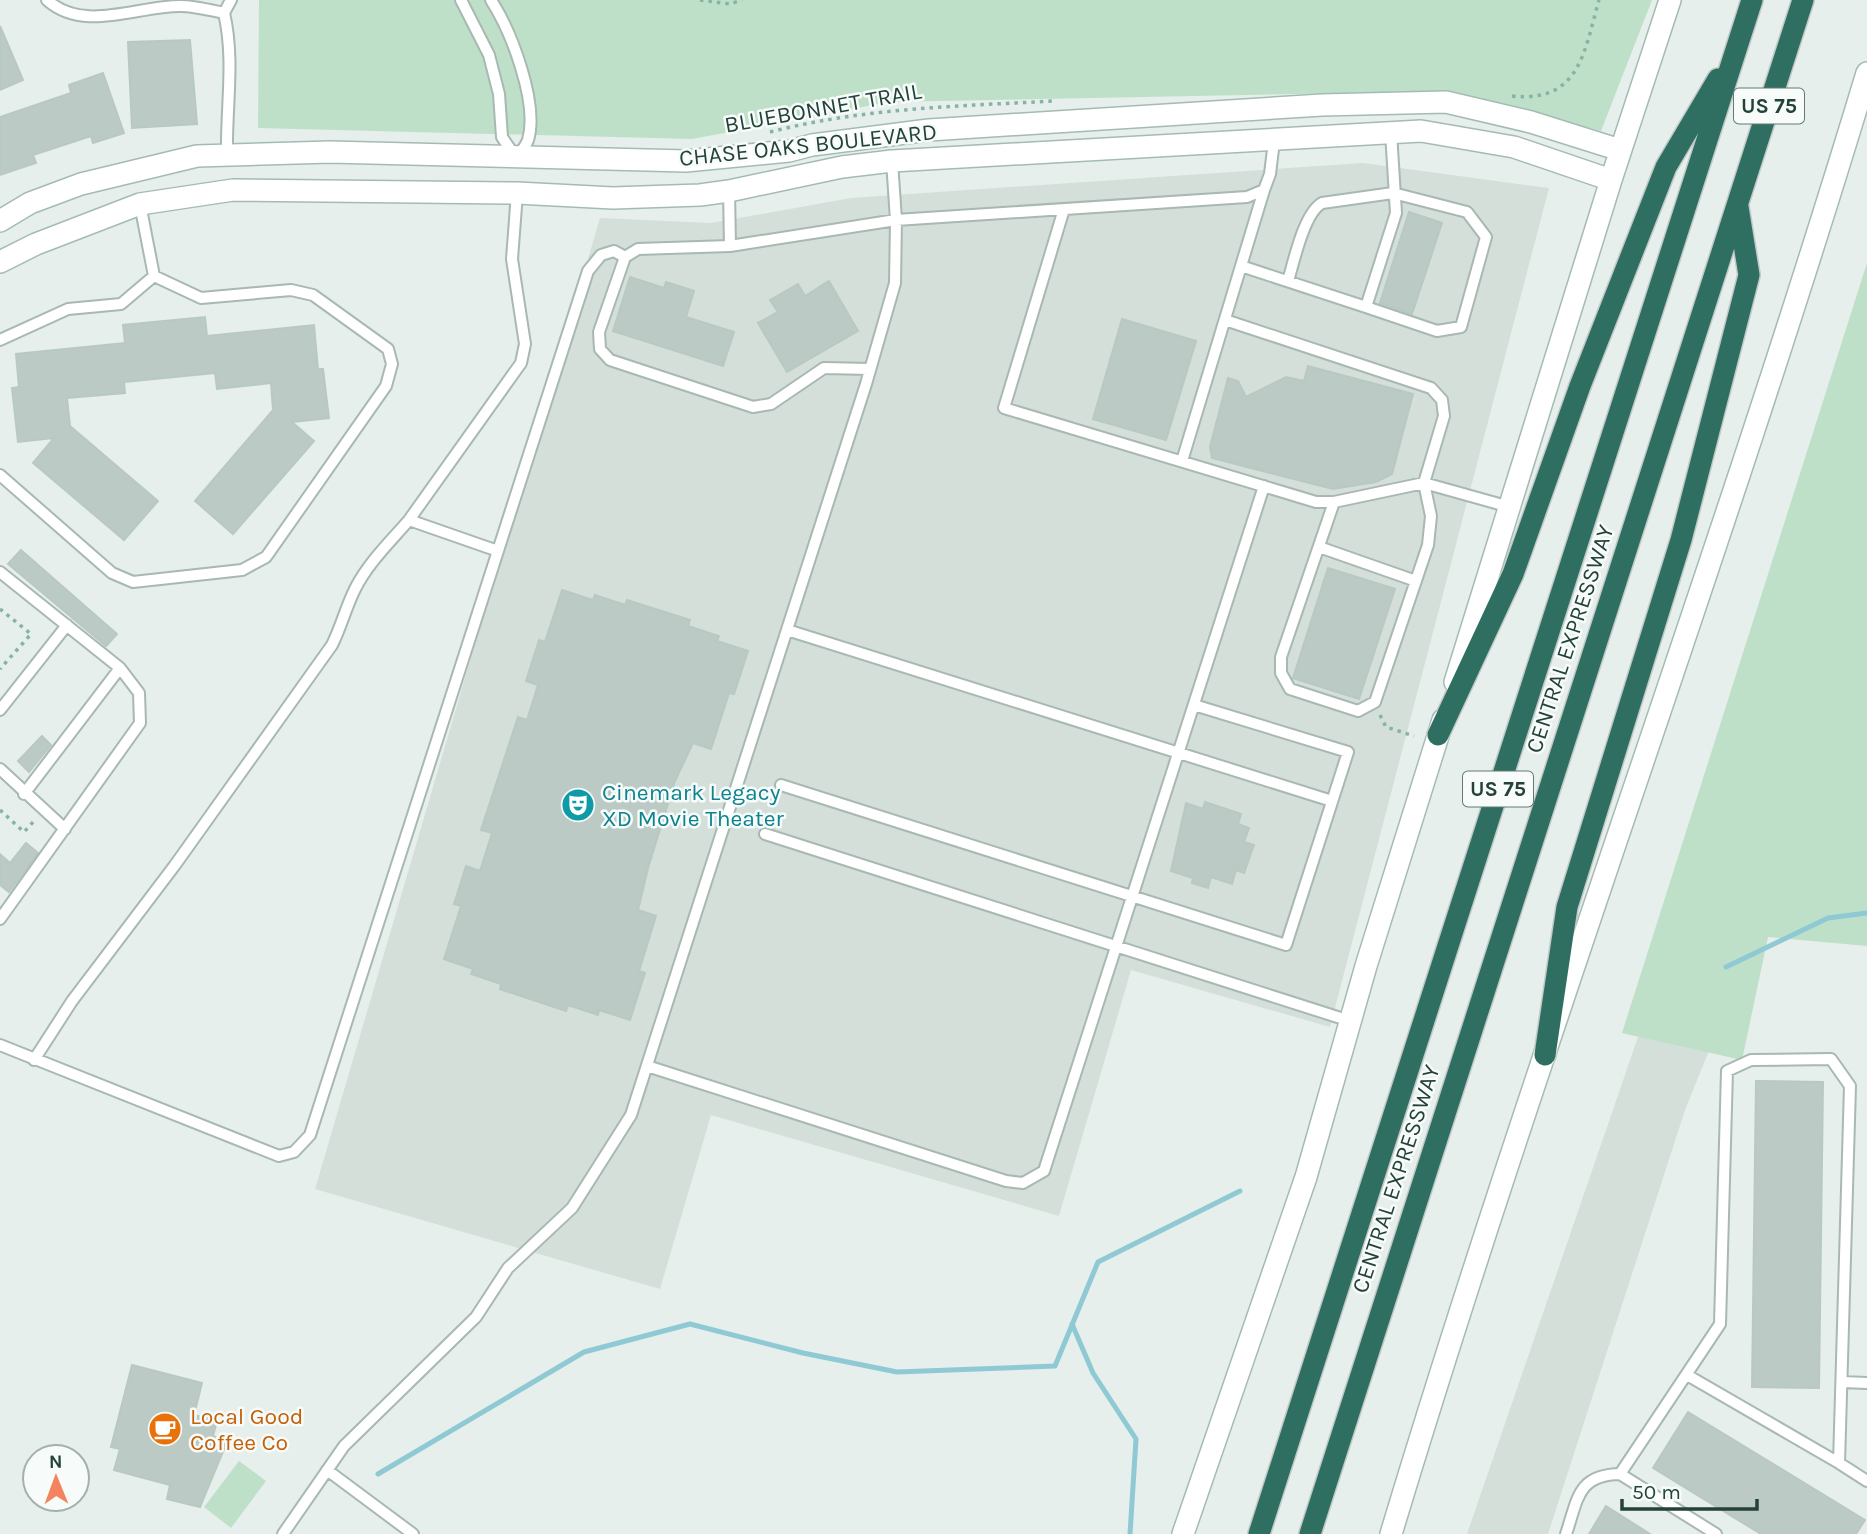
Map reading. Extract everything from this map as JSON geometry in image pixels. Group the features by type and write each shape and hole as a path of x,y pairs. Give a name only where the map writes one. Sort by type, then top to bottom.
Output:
{"highway":[{"name":"CENTRAL EXPRESSWAY","path":"1259,1534 1752,0"},
{"name":"CENTRAL EXPRESSWAY","path":"1310,1534 1803,0"},
{"path":"1438,735 1513,574 1580,386 1666,167 1738,44"},
{"path":"1545,1055 1567,907 1681,540 1749,275 1737,204"}],"street":[{"path":"1184,1534 1306,1177 1350,1021 1438,735 1620,150 1670,0"},
{"path":"1391,1534 1545,1055 1773,379 1867,73"},
{"name":"CHASE OAKS BOULEVARD","path":"0,220 30,203 132,170 197,156 330,152 685,161 789,151 890,135 1274,108 1446,102 1531,122 1620,150"},
{"path":"1274,108 1274,141"},
{"name":"CHASE OAKS BOULEVARD","path":"5,259 140,204 233,190 517,193 613,198 729,191 842,167 892,162 1391,132 1421,131 1514,147 1611,180"},
{"path":"890,135 892,162"},
{"path":"516,158 517,193"},
{"path":"132,170 140,204"},
{"path":"0,232 5,259"}],"lane":[{"path":"47,0 61,13 84,17 135,14 179,6 224,13"},
{"path":"227,154 230,38 224,13 231,0"},
{"path":"461,0 489,55 499,94 502,137 516,158 528,140 528,94 507,29 491,0"},
{"path":"1366,307 1396,213 1391,132"},
{"path":"1182,461 1270,174 1274,141"},
{"path":"283,1534 344,1446 476,1317 508,1268 572,1208 631,1115 870,369 895,283 896,220 892,162"},
{"path":"870,369 824,368 771,404 752,407 610,360 600,349 599,332 625,257 638,249 730,246 896,220 1247,197 1264,190"},
{"path":"729,191 730,246"},
{"path":"34,1060 72,1001 175,865 332,645 345,621 354,591 372,562 409,520 521,363 525,344 512,259 517,193"},
{"path":"1241,266 1437,331 1461,327 1486,237 1467,212 1393,193 1340,199 1314,208 1288,281"},
{"path":"140,204 154,276"},
{"path":"1064,209 1004,408 1316,502 1334,502 1424,483 1510,507"},
{"path":"0,1045 279,1156 294,1152 310,1135 588,271 601,255 614,251 625,257"},
{"path":"0,340 68,309 121,304 154,276"},
{"path":"0,475 112,573 134,582 242,570 266,557 386,386 392,364 388,349 313,295 291,290 201,298 154,276"},
{"path":"1225,320 1431,388 1442,400 1444,416 1424,483 1431,516 1428,545 1375,702 1358,711 1290,689 1281,673 1281,657 1334,502"},
{"path":"647,1066 1006,1181 1023,1183 1044,1171 1264,486"},
{"path":"409,520 498,551"},
{"path":"1319,547 1416,581"},
{"path":"0,572 120,668 139,693 140,723 0,919"},
{"path":"0,710 67,625"},
{"path":"787,630 1332,801"},
{"path":"24,794 120,668"},
{"path":"781,785 1286,945 1348,752 1194,705"},
{"path":"0,769 65,829"},
{"path":"765,834 1350,1021"},
{"path":"1620,1474 1720,1324 1727,1071 1751,1060 1831,1059 1850,1086 1839,1463"},
{"path":"1686,1375 1867,1480"},
{"path":"1842,1382 1867,1383"},
{"path":"327,1469 413,1534"},
{"path":"1566,1534 1580,1492 1590,1479 1602,1474 1620,1474 1716,1534"}],"path":[{"path":"700,0 730,4 742,0"},
{"path":"1504,94 1544,95 1569,82 1580,63 1599,0"},
{"name":"BLUEBONNET TRAIL","path":"765,133 838,119 961,103 1057,100"},
{"path":"0,609 31,634 0,669"},
{"path":"1375,702 1386,727 1414,736"},
{"path":"0,810 24,832 43,810"}],"shaded area":[{"path":"1363,163 1549,188 1330,1027 1131,970 1059,1216 711,1115 660,1289 315,1189 600,218 711,223 851,198"},
{"path":"1815,788 1685,1110 1548,1534 1467,1534 1638,1037"}],"green space":[{"path":"259,0 1652,0 1601,131 1448,91 889,102 692,139 258,128"},
{"path":"1867,263 1867,946 1768,937 1742,1060 1622,1033"},
{"path":"239,1461 266,1481 231,1528 204,1507"}],"building":[{"path":"0,26 23,80 0,90"},
{"path":"190,40 197,124 132,128 128,42"},
{"path":"103,73 124,133 93,143 91,136 33,155 36,163 0,175 0,117 71,93 69,85"},
{"path":"1409,212 1442,223 1412,314 1380,303"},
{"path":"630,277 664,288 666,282 694,291 686,317 734,332 723,366 613,331"},
{"path":"829,281 858,331 787,372 758,323 778,312 770,300 798,284 805,296"},
{"path":"205,317 207,336 314,325 318,369 323,369 329,418 292,422 314,441 233,534 195,501 273,410 271,383 217,389 215,373 124,382 125,393 67,398 70,426 158,501 124,540 33,463 54,438 18,442 12,388 19,387 16,354 125,343 123,325"},
{"path":"1122,319 1196,341 1166,440 1093,419"},
{"path":"1308,366 1413,394 1392,474 1376,482 1333,489 1212,458 1210,447 1228,378 1238,381 1246,397 1286,377 1304,381"},
{"path":"21,550 117,634 106,646 8,564"},
{"path":"1328,568 1395,589 1359,699 1293,678"},
{"name":"Cinemark Legacy XD Movie Theater","path":"562,590 593,600 595,595 625,605 627,600 690,620 688,626 719,636 717,641 748,651 734,694 729,693 711,749 693,743 675,781 638,910 656,916 639,971 645,973 630,1020 599,1010 598,1015 568,1005 566,1011 500,989 501,984 471,974 473,969 444,959 461,906 454,904 466,866 480,871 492,833 481,830 518,717 527,720 538,685 526,681 539,640 545,642"},
{"path":"42,736 51,745 29,772 18,761"},
{"path":"1205,802 1241,814 1238,824 1249,828 1244,842 1254,845 1244,873 1236,870 1232,884 1211,877 1208,888 1192,883 1193,878 1171,871 1186,803 1203,809"},
{"path":"26,843 38,853 9,892 0,885 0,854 10,863"},
{"path":"1756,1081 1823,1082 1819,1388 1752,1387"},
{"name":"Local Good Coffee Co","path":"132,1365 202,1383 194,1415 217,1421 213,1436 227,1442 200,1507 167,1499 170,1485 114,1470 120,1449 111,1447"},
{"path":"1688,1412 1865,1520 1856,1534 1761,1534 1653,1468"},
{"path":"1606,1506 1650,1534 1589,1534"}],"waterway":[{"path":"1726,967 1828,918 1867,913"},
{"path":"378,1474 584,1352 690,1324 803,1353 897,1372 1055,1366 1098,1262 1240,1191"},
{"path":"1072,1324 1093,1373 1136,1439 1130,1534"}],"place":[{"name":"Cinemark Legacy XD Movie Theater","path":"578,805"},
{"name":"Local Good Coffee Co","path":"165,1429"}]}
